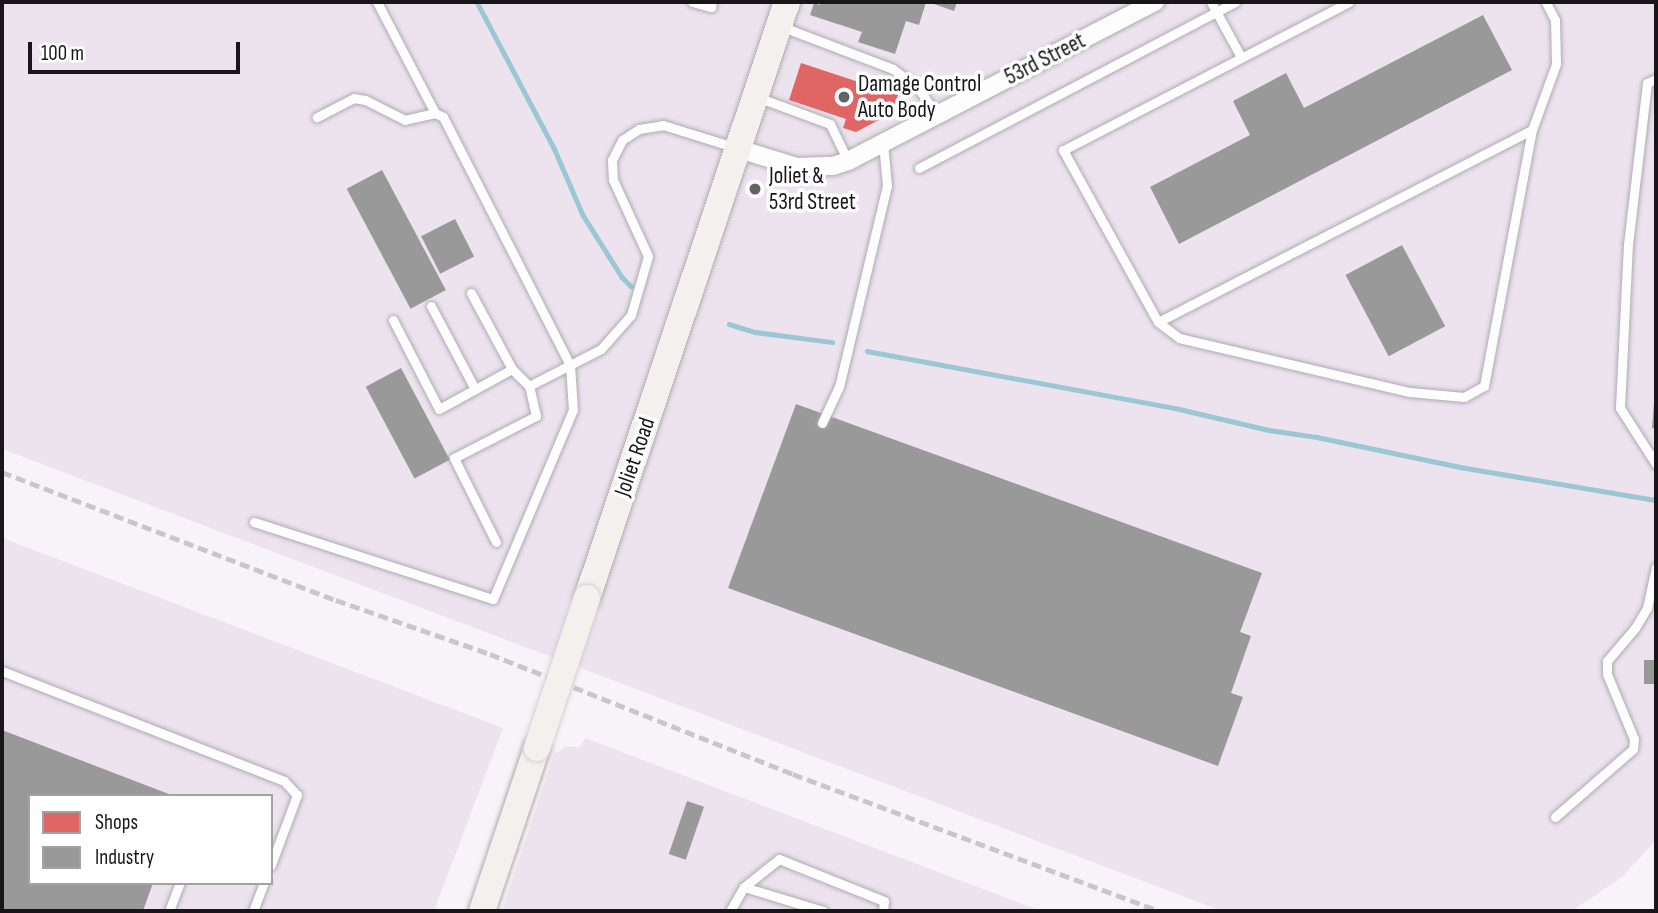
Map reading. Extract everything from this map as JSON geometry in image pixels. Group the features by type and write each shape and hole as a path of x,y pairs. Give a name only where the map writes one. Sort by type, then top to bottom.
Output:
{"main road":[{"name":"Joliet Road","path":"482,911 783,14"}],"street":[{"name":"53rd Street","path":"739,149 797,167 833,166 848,161 1155,2"}],"lane":[{"path":"254,522 493,599 573,411 570,365 443,117 435,113 377,2"},
{"path":"692,2 710,7 712,2"},
{"path":"1211,2 1241,57"},
{"path":"919,168 1234,2"},
{"path":"1349,2 1063,150 1158,322 1179,338 1410,392 1464,397 1484,386 1532,130 1556,64 1555,20 1546,2"},
{"path":"783,14 893,69 918,88 937,115"},
{"path":"1656,79 1647,83 1628,244 1620,408 1656,464"},
{"path":"756,96 830,124 848,161"},
{"path":"317,117 354,98 365,100 405,120 435,113"},
{"path":"529,386 601,349 631,315 649,256 612,180 612,160 622,140 639,129 663,125 739,149"},
{"path":"1158,322 1532,130"},
{"path":"822,424 839,387 887,186 883,143"},
{"path":"471,293 512,369 529,386 536,416 454,458 496,542"},
{"path":"431,306 475,389"},
{"path":"393,320 439,408 512,369"},
{"path":"1555,817 1633,749 1634,739 1607,674 1607,661 1635,628 1647,608 1656,567"},
{"path":"2,671 284,780 297,795 273,860"},
{"path":"273,834 282,837"},
{"path":"730,911 744,887 779,859 884,901 883,911"},
{"path":"169,911 179,885"},
{"path":"253,911 263,885"},
{"path":"744,887 823,911"}],"shaded area":[{"path":"2,2 1656,2 1656,840 1622,877 1572,911 1222,911 2,449"},
{"path":"2,538 503,728 434,911 2,911"},
{"path":"585,738 1041,911 502,911 554,754 566,747 580,747"}],"building: Shops":[{"name":"Damage Control Auto Body","path":"801,63 898,95 892,113 856,132 843,128 846,119 789,100"}],"building: Industry":[{"path":"821,2 926,2 919,25 906,21 895,54 858,42 862,32 810,15 814,3 820,5"},
{"path":"928,2 957,2 954,11"},
{"path":"1483,15 1512,70 1179,244 1150,187 1250,135 1233,101 1286,73 1304,108"},
{"path":"382,170 446,290 411,309 347,189"},
{"path":"455,219 474,256 440,274 421,236"},
{"path":"1402,245 1445,326 1389,356 1345,275"},
{"path":"401,368 450,460 415,479 366,387"},
{"path":"1656,403 1656,429 1652,428"},
{"path":"796,404 1262,573 1240,632 1251,636 1231,693 1243,697 1218,766 728,588"},
{"path":"1644,660 1656,660 1656,684 1644,684"},
{"path":"2,730 169,794 28,794 28,885 152,885 143,911 2,911"},
{"path":"687,801 704,807 686,860 669,854"}],"waterway":[{"path":"477,2 554,148 583,215 622,277 631,286"},
{"path":"729,324 755,332 832,342"},
{"path":"867,351 1175,408 1269,430 1317,437 1460,467 1656,500"}],"railway":[{"path":"2,472 336,600 490,654 793,774 1160,911"}],"place":[{"name":"Damage Control Auto Body","path":"844,97"},
{"name":"Joliet & 53rd Street","path":"755,189"}]}
